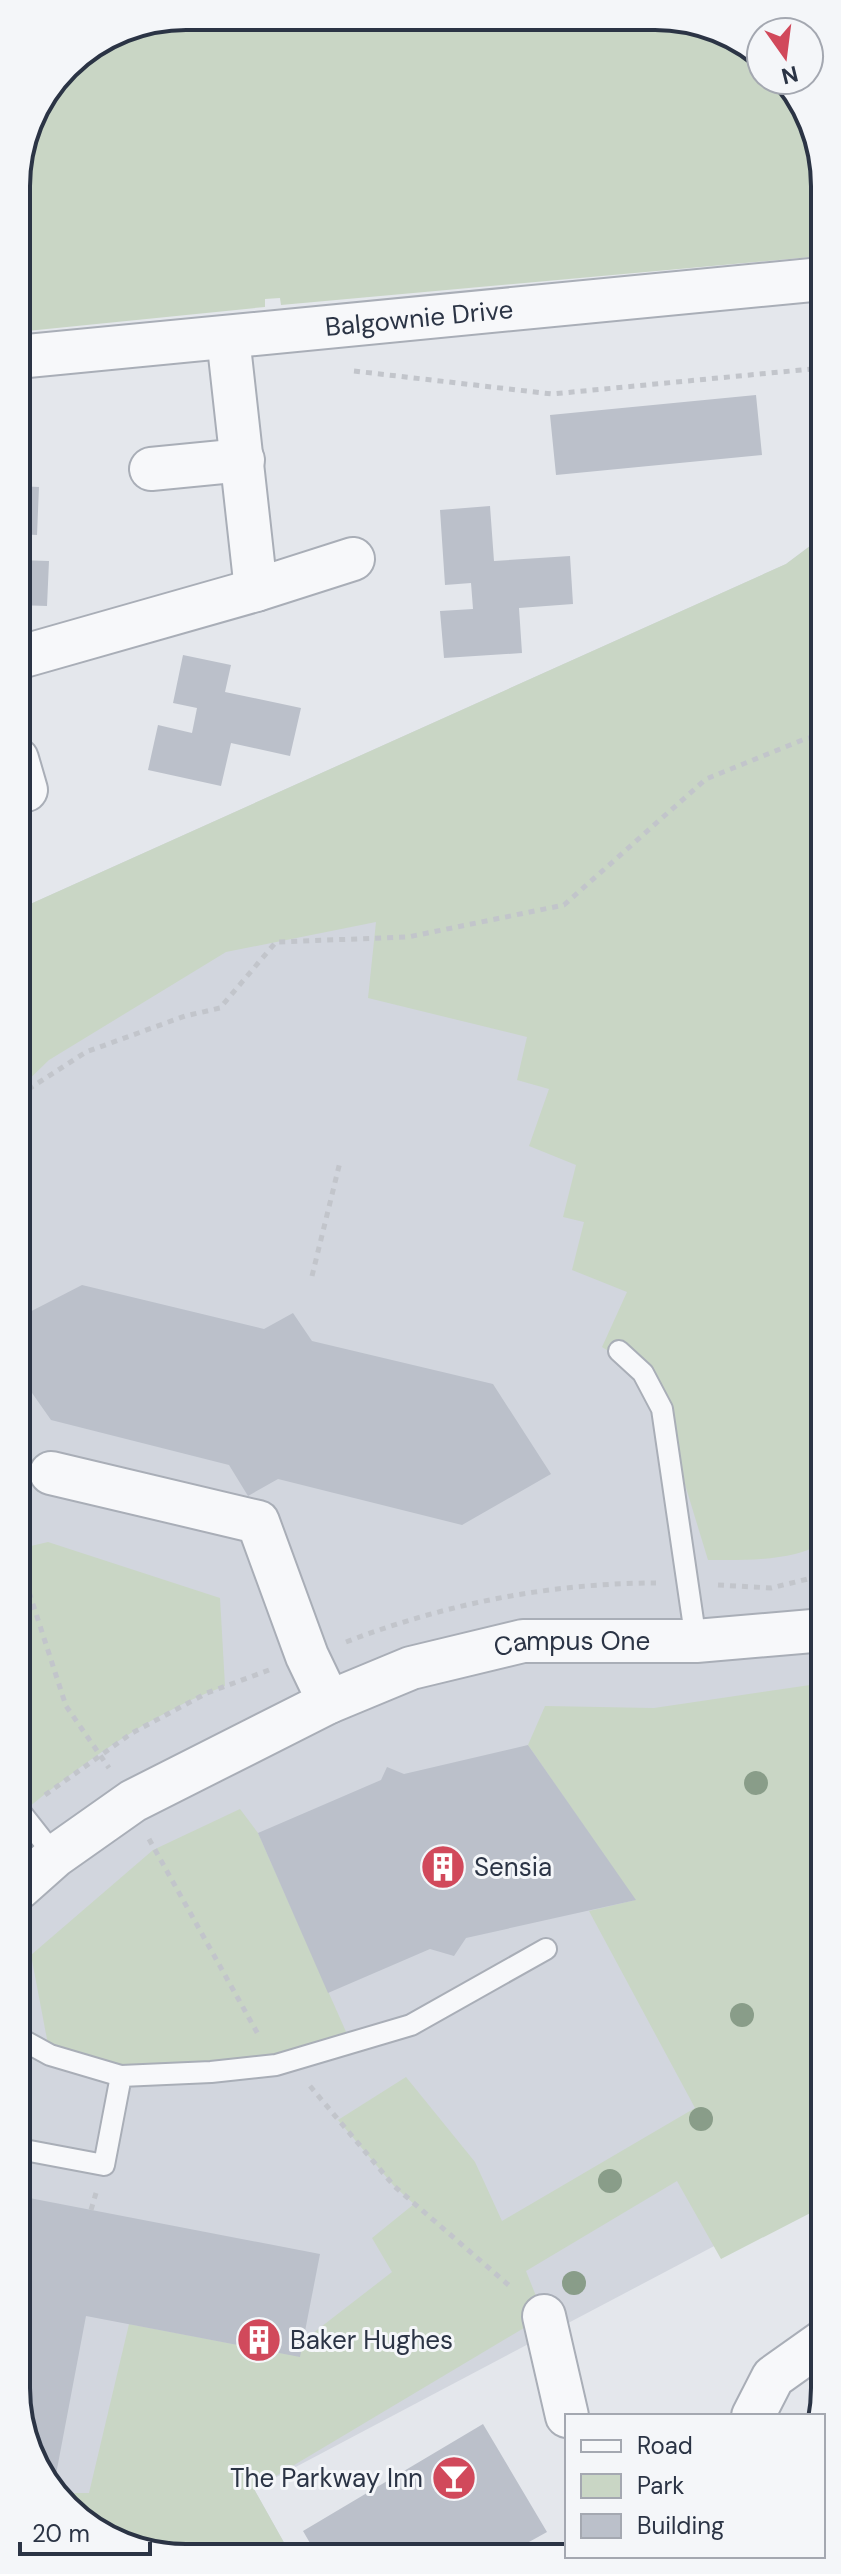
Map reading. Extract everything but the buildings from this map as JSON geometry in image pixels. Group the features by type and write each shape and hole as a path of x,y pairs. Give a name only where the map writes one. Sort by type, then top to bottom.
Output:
{"street":[{"name":"Balgownie Drive","path":"30,356 811,280"},
{"path":"228,337 256,590"},
{"path":"151,469 243,460"},
{"path":"30,654 353,559"},
{"path":"51,1473 258,1522 307,1656 329,1702"},
{"name":"Campus One","path":"30,1878 55,1856 133,1801 329,1702 411,1668 523,1641 696,1641 811,1631"},
{"path":"544,2316 567,2414"},
{"path":"754,2414 773,2377 811,2350"}],"lane":[{"path":"619,1351 643,1373 662,1409 696,1641"},
{"path":"30,1824 55,1856"},
{"path":"30,2044 50,2055 121,2076 211,2072 283,2062 411,2025 546,1949"},
{"path":"30,2151 104,2165 121,2076"}],"path":[{"path":"343,370 552,394 811,369"},
{"path":"30,1088 86,1052 185,1016 220,1008 276,942 408,937 564,905 706,779 811,738"},
{"path":"312,1276 340,1162"},
{"path":"30,1595 66,1706 133,1801 153,1850 283,2062 394,2186 544,2316"}],"shaded area":[{"path":"811,545 811,2195 254,2489 285,2544 166,2543 136,2536 99,2518 62,2483 38,2438 30,2398 30,904 786,564"}],"green space":[{"path":"176,30 665,30 705,38 742,56 745,58 745,96 782,96 803,136 811,176 811,257 281,305 280,298 265,299 265,307 30,331 30,176 35,146 46,117 62,91 99,56 146,35"},
{"path":"811,545 811,1549 752,1560 708,1560 662,1409 643,1373 602,1347 627,1292 572,1270 584,1222 563,1217 576,1165 529,1146 549,1089 517,1080 527,1037 368,998 376,922 226,952 49,1060 30,1078 30,904 786,564"},
{"path":"48,1542 220,1598 225,1686 169,1711 116,1742 30,1806 30,1546"},
{"path":"811,1685 811,2213 721,2259 677,2181 526,2271 544,2316 254,2489 285,2544 166,2543 136,2536 99,2518 71,2493 89,2493 129,2324 286,2354 392,2272 372,2238 414,2204 394,2186 338,2120 406,2077 475,2162 502,2221 695,2108 589,1911 635,1900 528,1745 545,1706 654,1708"},
{"path":"240,1809 258,1833 351,2043 289,2060 121,2076 50,2055 31,1955 153,1850"}],"place":[{"name":"Sensia","path":"443,1867"},
{"name":"Baker Hughes","path":"259,2340"},
{"name":"The Parkway Inn","path":"454,2478"}]}
